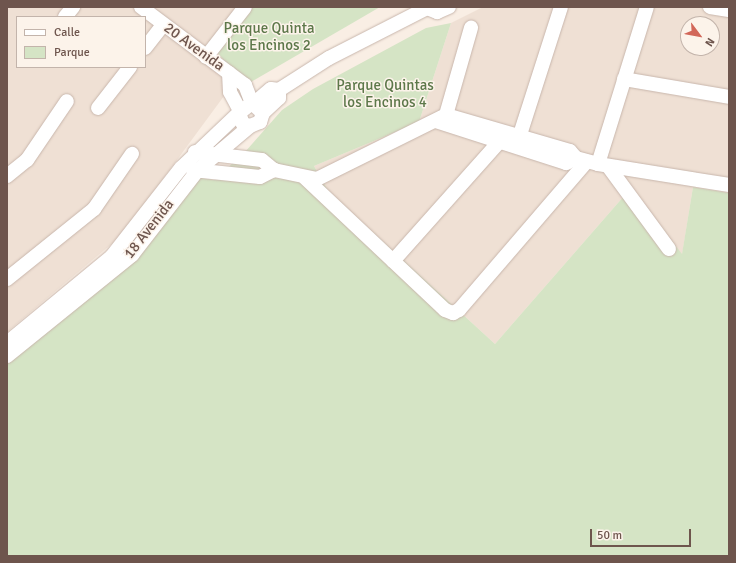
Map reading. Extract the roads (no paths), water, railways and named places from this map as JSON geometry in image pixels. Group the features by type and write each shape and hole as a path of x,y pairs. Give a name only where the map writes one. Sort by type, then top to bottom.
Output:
{"street":[{"path":"66,16 73,7"},
{"name":"20 Avenida","path":"141,7 163,25 245,85 256,107"},
{"path":"206,57 245,7"},
{"path":"428,8 437,12 449,7"},
{"path":"518,142 561,7"},
{"path":"305,178 445,310 459,310 592,162 624,79 647,7"},
{"path":"710,7 729,10"},
{"name":"18 Avenida","path":"7,343 116,252 195,152 240,112 279,98 279,90 329,58 428,8"},
{"path":"146,47 163,25"},
{"path":"441,118 470,28"},
{"path":"98,108 129,68"},
{"name":"20 Avenida","path":"229,73 230,92 240,112"},
{"path":"624,79 729,96"},
{"path":"7,176 27,160 67,101"},
{"name":"18 Avenida","path":"7,356 132,255 198,170 250,126 260,122 256,107"},
{"path":"240,112 243,124 250,126"},
{"path":"441,118 498,143 518,142"},
{"path":"195,152 262,160 274,170 305,178 326,176 441,118 518,142 566,163 592,162 729,185"},
{"path":"393,261 498,143"},
{"path":"7,279 94,209 132,154"},
{"path":"592,162 669,249"},
{"path":"181,168 260,177 274,170"}],"park label":[{"name":"Parque Quinta los Encinos 2","path":"269,36"},
{"name":"Parque Quintas los Encinos 4","path":"385,94"}]}
